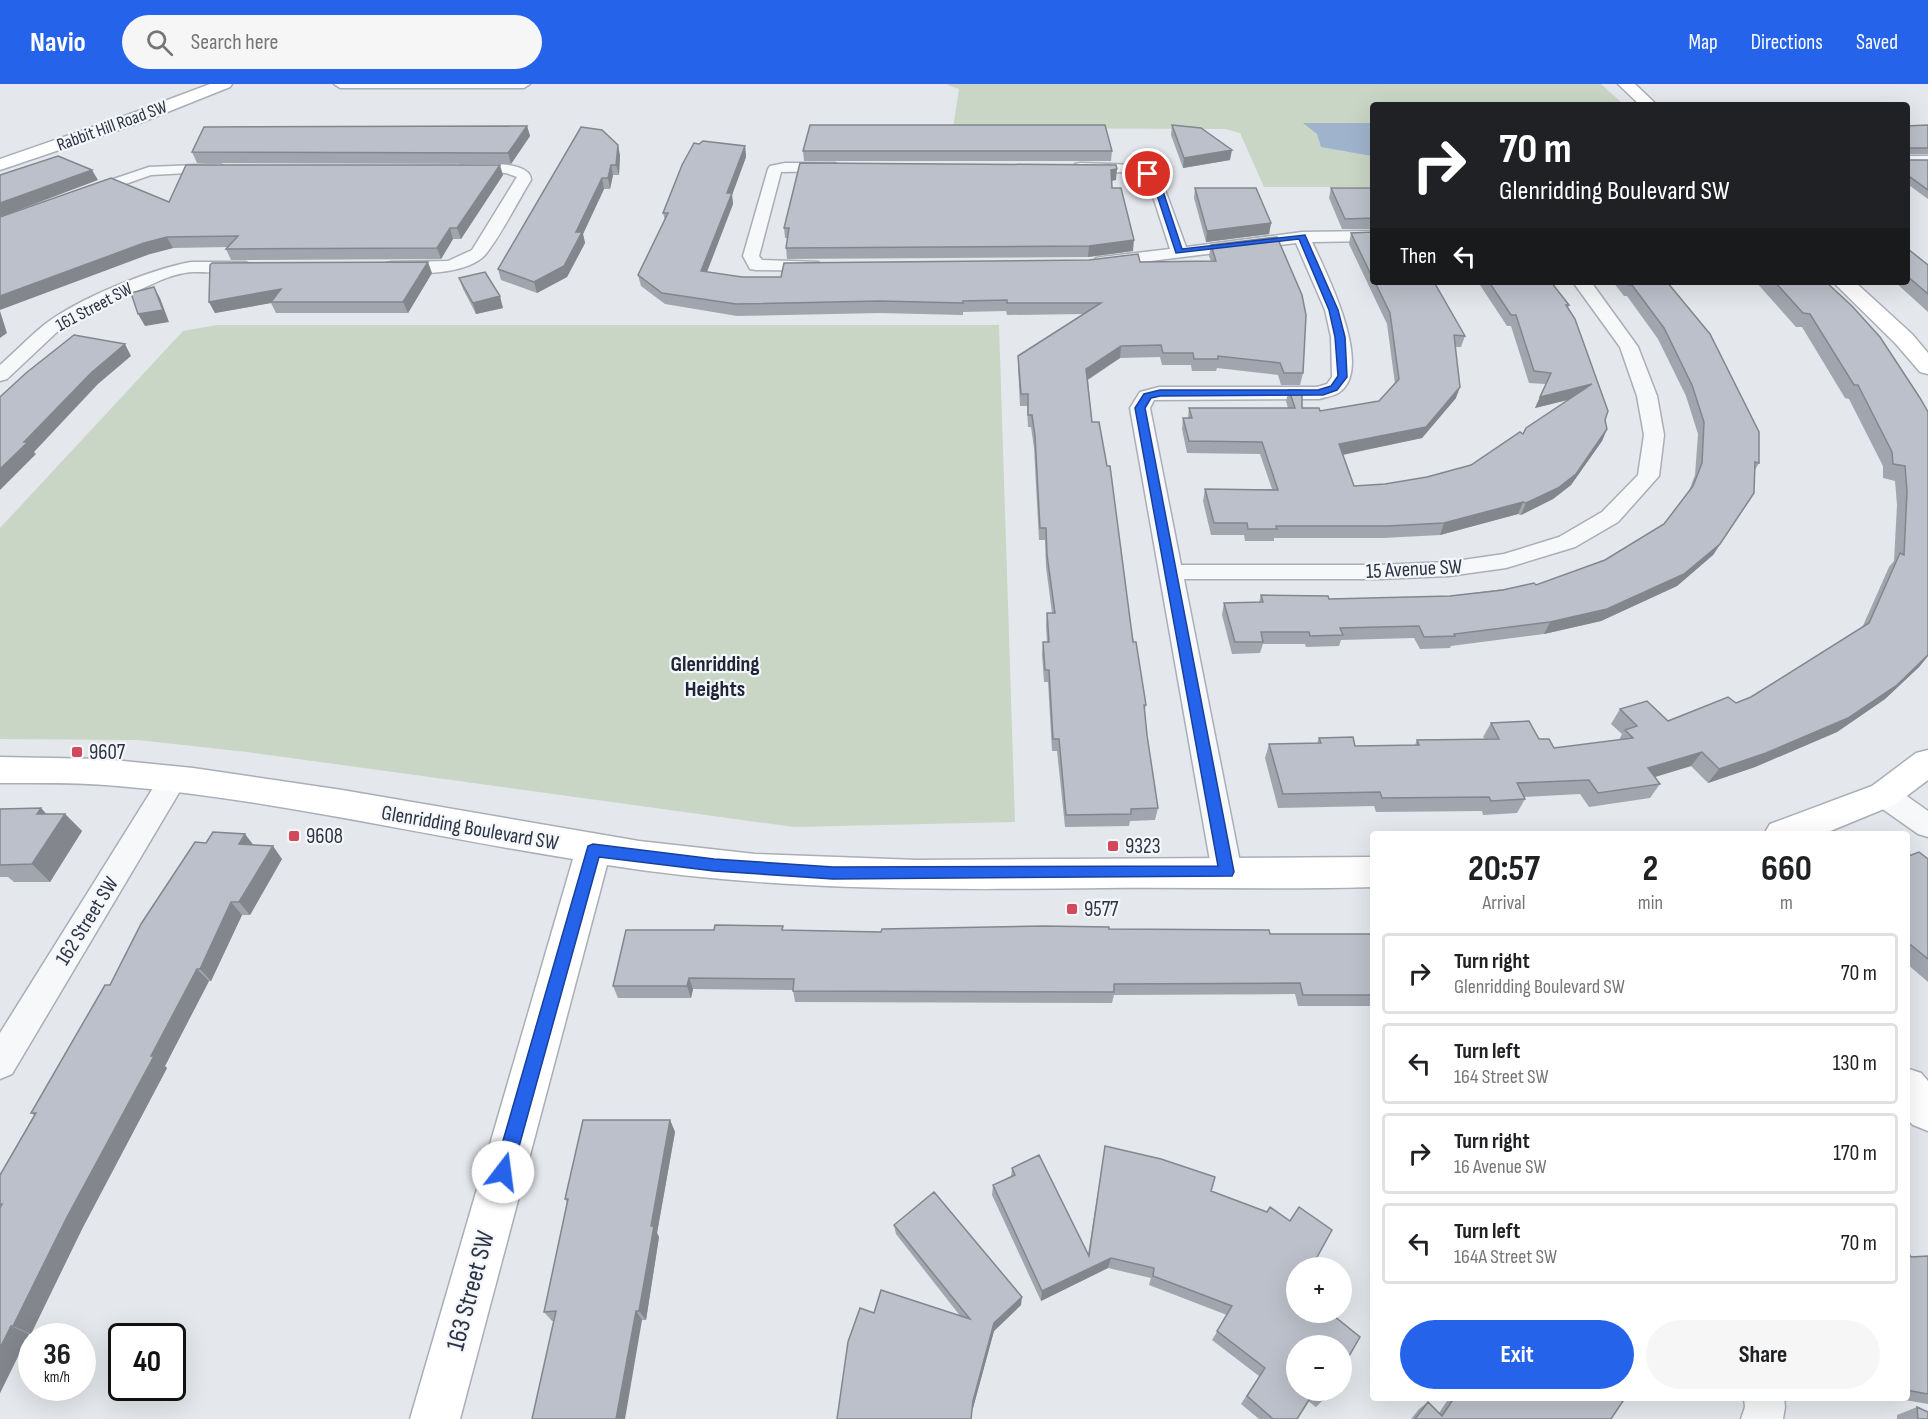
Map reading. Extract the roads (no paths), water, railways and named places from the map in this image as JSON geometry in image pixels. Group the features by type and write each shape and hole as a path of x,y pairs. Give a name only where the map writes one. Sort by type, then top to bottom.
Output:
{"street":[{"name":"Rabbit Hill Road SW","path":"0,165 139,117 224,84"},
{"path":"340,84 524,84"},
{"path":"1626,84 1646,102"},
{"path":"1910,160 1928,160"},
{"path":"839,267 756,265 751,256 775,169 785,166 845,167"},
{"path":"1060,167 1139,169 1155,179 1179,251"},
{"path":"70,198 149,171 231,168"},
{"path":"373,267 458,264 469,261 478,253 524,180 524,175 519,171 455,168"},
{"path":"1088,264 1302,237 1370,236"},
{"path":"1227,872 1140,408 1147,396 1173,392 1319,393 1334,388 1342,377 1340,337 1334,310 1302,237"},
{"name":"161 Street SW","path":"0,375 51,328 75,312 167,271 191,267 266,267"},
{"name":"15 Avenue SW","path":"1171,572 1379,572 1449,568 1506,561 1567,543 1610,517 1648,476 1654,435 1647,396 1629,347 1584,285"},
{"path":"1846,285 1904,339 1928,367"},
{"path":"1793,831 1884,795 1928,762"},
{"name":"Glenridding Boulevard SW","path":"0,770 117,773 280,793 593,850 714,865 833,873 1370,872"},
{"name":"162 Street SW","path":"0,1063 173,779"},
{"path":"1884,795 1928,826"},
{"name":"163 Street SW","path":"435,1419 593,850"},
{"path":"1910,1091 1928,1111"},
{"path":"1762,1419 1764,1401"}],"water":[{"path":"1303,123 1370,123 1370,156 1321,147 1317,134"}],"place":[{"name":"9607","path":"77,752"},
{"name":"9608","path":"294,836"},
{"name":"9323","path":"1113,846"},
{"name":"9577","path":"1072,909"}],"district":[{"name":"Glenridding Heights","path":"715,676"}]}
